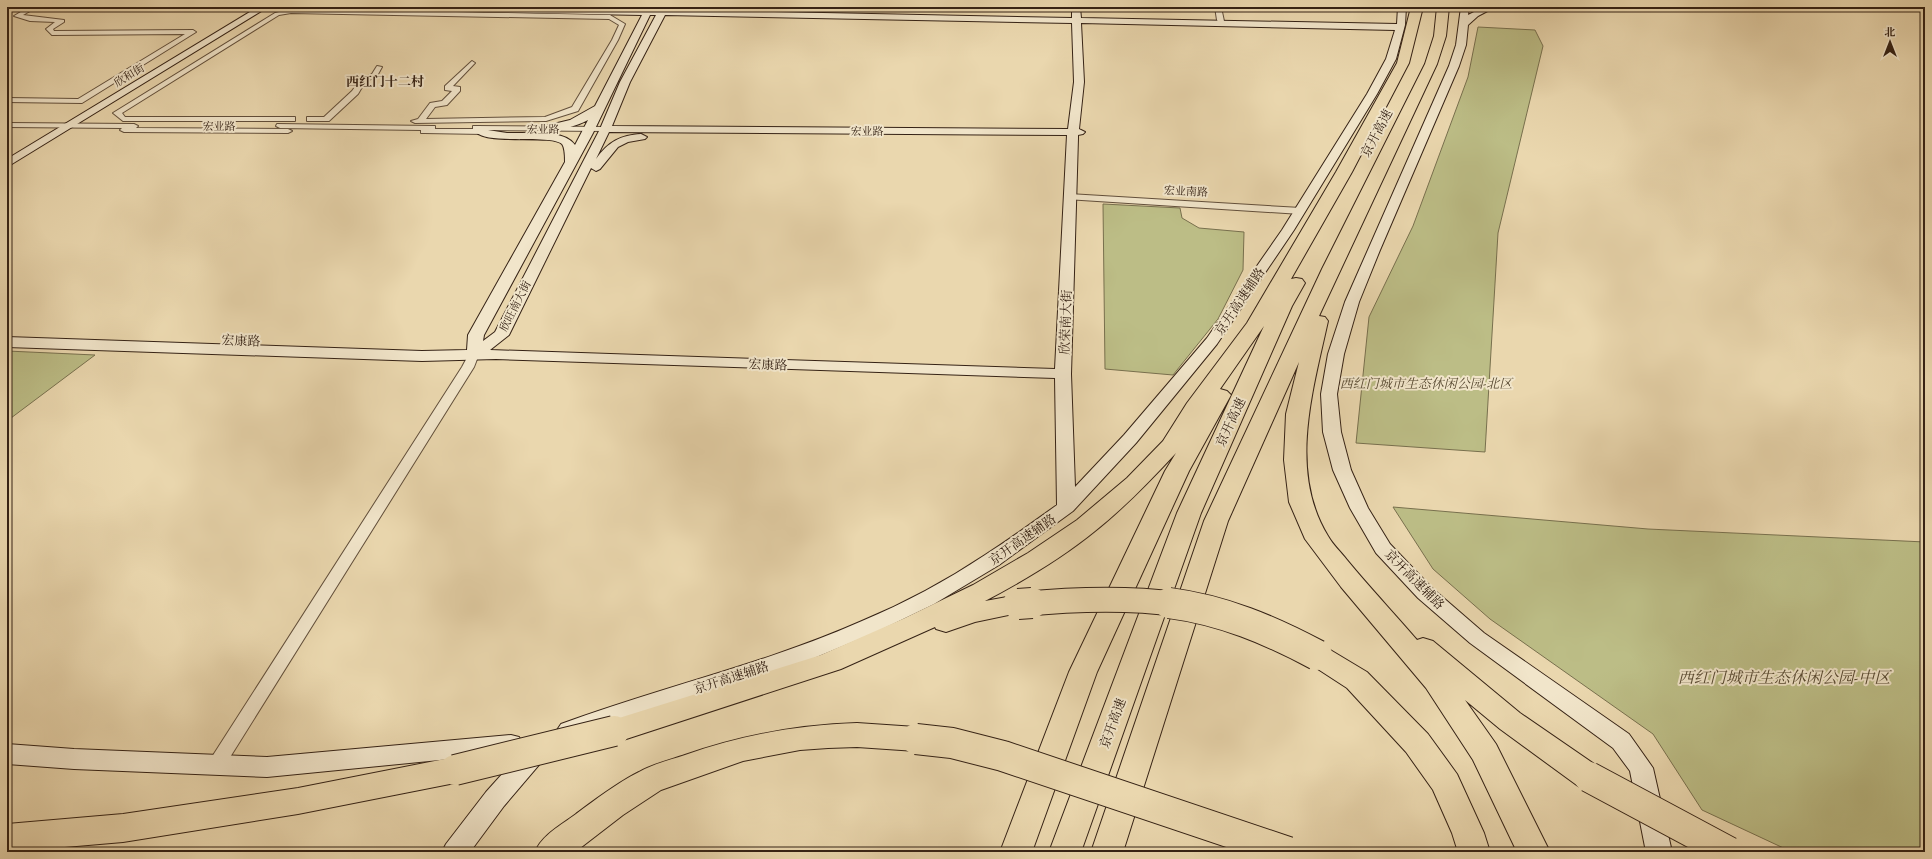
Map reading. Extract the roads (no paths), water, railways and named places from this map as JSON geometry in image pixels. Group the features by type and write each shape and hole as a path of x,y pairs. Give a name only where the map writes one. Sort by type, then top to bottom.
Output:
{"highway":[{"path":"1016,852 1083,672 1177,471 1230,378 1256,324 1344,172 1403,63 1418,7"},
{"name":"京开高速","path":"1065,852 1189,513 1283,306 1395,98 1412,62 1424,35 1426,7"},
{"name":"京开高速","path":"1107,852 1216,521 1331,269 1431,64 1440,36 1443,7"},
{"path":"1331,269 1297,414 1295,460 1301,502 1317,539 1350,581 1436,680 1485,753 1534,852"},
{"path":"830,662 915,625 982,592 1037,559 1086,526 1135,483 1171,444 1256,324"},
{"path":"1350,581 1397,626 1504,716 1589,777 1729,852"},
{"path":"7,838 122,828 298,801 455,770 614,731 830,662 971,613 1018,604 1064,599 1117,598 1204,609 1238,618 1279,635 1317,655 1357,680 1417,743 1446,783 1468,833 1474,852"},
{"path":"551,852 599,814 651,781 705,760 762,743 821,735 884,735 952,743 1003,756 1288,852"}],"street":[{"path":"7,100 79,101 193,32 52,33 49,29 62,21 30,19 17,16 34,7"},
{"name":"欣和街","path":"7,164 59,128 217,28 253,7"},
{"name":"欣和街","path":"126,86 264,7"},
{"path":"376,7 568,10 648,9"},
{"path":"545,7 612,7"},
{"path":"585,7 720,12 1076,19 1087,17 1222,23 1400,26"},
{"path":"689,7 720,12"},
{"name":"欣荣南大街","path":"1066,507 1063,374 1070,196 1079,82 1076,7"},
{"path":"1218,7 1222,23"},
{"name":"京开高速辅路","path":"455,852 495,799 545,741 570,729 618,712 702,687 787,659 869,626 927,599 992,560 1066,507 1130,439 1212,341 1301,210 1372,94 1390,59 1400,26 1402,7"},
{"path":"1464,15 1475,14 1491,7"},
{"name":"欣旺南大街","path":"474,354 476,335 588,131 648,9"},
{"path":"568,10 635,16 639,26"},
{"name":"欣旺南大街","path":"474,354 501,335 604,131 613,108 646,39 663,10"},
{"path":"291,11 610,17 622,24 616,40 574,109 546,119 338,121 326,119 123,119 117,113 277,14 291,11"},
{"path":"646,39 658,30 668,18 691,14 720,12"},
{"name":"京开高速辅路","path":"1464,15 1461,45 1454,66 1373,250 1351,306 1336,354 1329,394 1332,432 1342,470 1359,508 1383,548 1425,593 1477,638 1621,741 1641,768 1659,852"},
{"name":"欣荣南大街","path":"1075,134 1085,91 1087,17"},
{"path":"217,28 225,26 229,28"},
{"path":"420,121 433,105 444,103 457,89 448,88 472,63"},
{"path":"326,119 355,92 362,81 375,75 379,67"},
{"path":"545,129 577,121 590,115 599,107"},
{"path":"613,108 619,120 625,124 703,131"},
{"path":"284,126 292,119"},
{"name":"宏业路","path":"7,125 59,128 1075,134"},
{"name":"宏业路","path":"7,130 59,128 284,126 480,130 545,129 588,131"},
{"name":"欣和街","path":"7,155 59,128"},
{"path":"480,130 507,136 550,137 564,140 569,145 571,162"},
{"name":"宏业路","path":"604,131 682,136 1075,134"},
{"path":"575,188 595,168 607,149 618,141 637,138 682,136"},
{"name":"宏业南路","path":"1070,196 1301,210"},
{"name":"宏康路","path":"7,330 427,347 474,354"},
{"name":"宏康路","path":"7,342 414,356 474,354 1063,374"},
{"path":"216,765 468,367 474,354"},
{"path":"7,754 74,759 267,767 545,741"}],"district":[{"name":"西红门十二村","path":"385,81"}],"park label":[{"name":"西红门城市生态休闲公园-北区","path":"1426,383"},
{"name":"西红门城市生态休闲公园-中区","path":"1784,677"}]}
